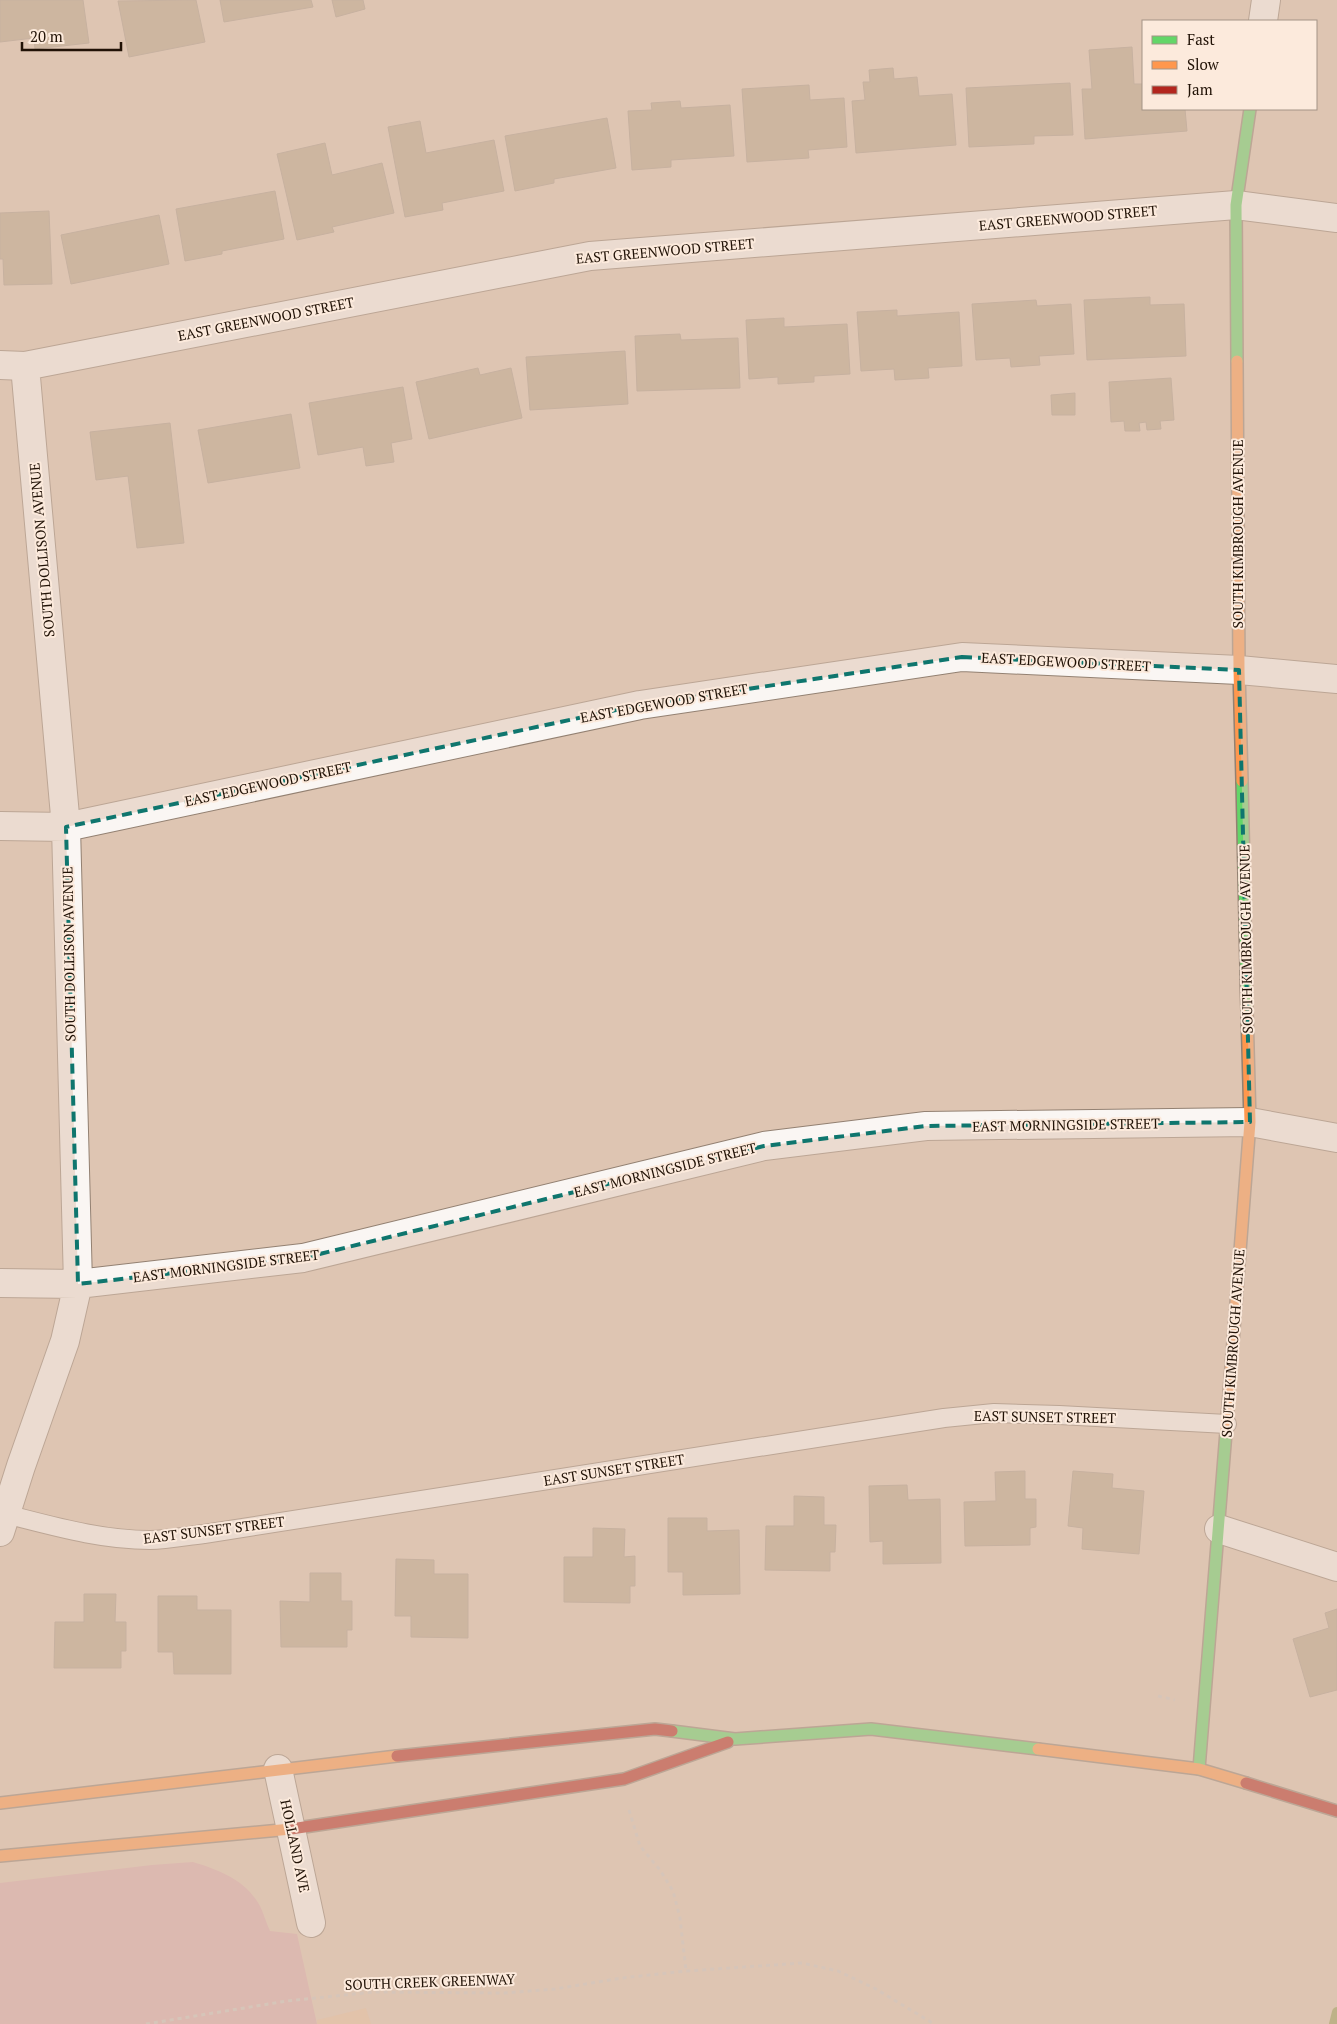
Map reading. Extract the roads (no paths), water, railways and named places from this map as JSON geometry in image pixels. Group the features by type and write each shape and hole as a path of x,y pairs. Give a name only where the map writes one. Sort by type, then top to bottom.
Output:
{"main road":[{"name":"SOUTH KIMBROUGH AVENUE","path":"1199,1769 1250,1122 1240,670 1236,204 1250,110"},
{"path":"0,1804 278,1769 655,1729 734,1739 871,1729 1199,1769 1337,1811"},
{"path":"0,1856 291,1829 624,1779 734,1739"}],"street":[{"path":"1263,20 1266,0"},
{"name":"EAST GREENWOOD STREET","path":"12,365 590,256 1236,204 1337,218"},
{"name":"SOUTH DOLLISON AVENUE","path":"3,1523 65,1341 78,1284 66,827 12,365"},
{"name":"EAST EDGEWOOD STREET","path":"0,826 66,827 640,704 962,657 1240,670 1337,679"},
{"name":"EAST MORNINGSIDE STREET","path":"0,1283 78,1284 303,1258 764,1146 926,1126 1250,1122 1337,1138"},
{"path":"1219,1529 1337,1567"},
{"name":"HOLLAND AVE","path":"278,1769 311,1923"}],"lane":[{"name":"EAST SUNSET STREET","path":"3,1523 66,1530 110,1538 151,1540 214,1532 944,1418 994,1413 1227,1424"}],"waterway":[{"path":"1334,2024 1337,2012"}]}
